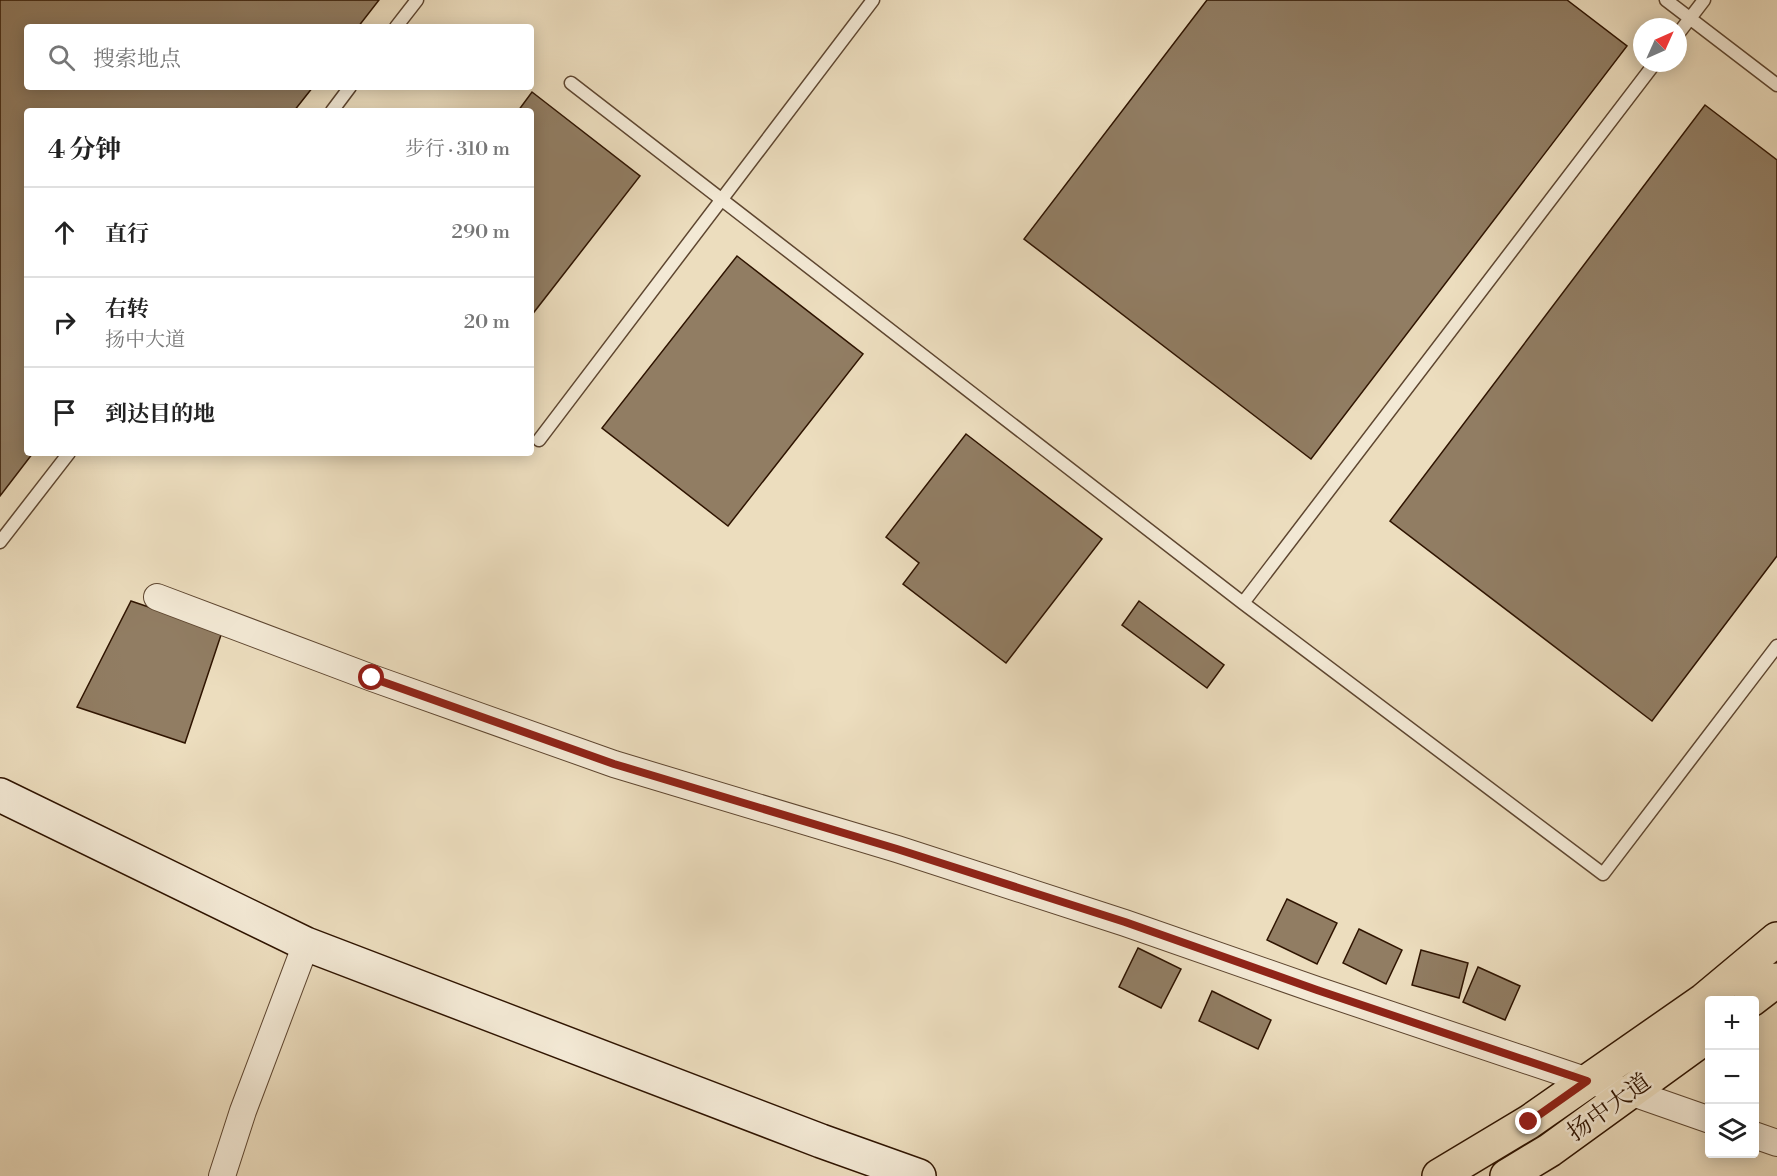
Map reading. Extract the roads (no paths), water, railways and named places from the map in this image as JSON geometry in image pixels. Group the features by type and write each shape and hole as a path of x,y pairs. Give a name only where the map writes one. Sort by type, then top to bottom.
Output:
{"main road":[{"name":"扬中大道","path":"1438,1176 1529,1122 1704,1000 1777,939"},
{"path":"1756,996 1777,980"},
{"name":"扬中大道","path":"1507,1176 1550,1150 1705,1038"}],"street":[{"path":"157,597 372,678 614,764 897,849 1125,922 1317,990 1705,1118"},
{"path":"0,795 306,944 821,1141 919,1176"},
{"path":"222,1176 243,1111 306,944"},
{"path":"1759,1136 1777,1143"}],"lane":[{"path":"398,24 417,0"},
{"path":"539,440 873,0"},
{"path":"1666,0 1777,85"},
{"path":"1687,22 1704,0"},
{"path":"1243,603 1648,72"},
{"path":"571,83 1243,603 1603,874 1777,646"},
{"path":"334,108 348,90"},
{"path":"0,542 67,456"}]}
